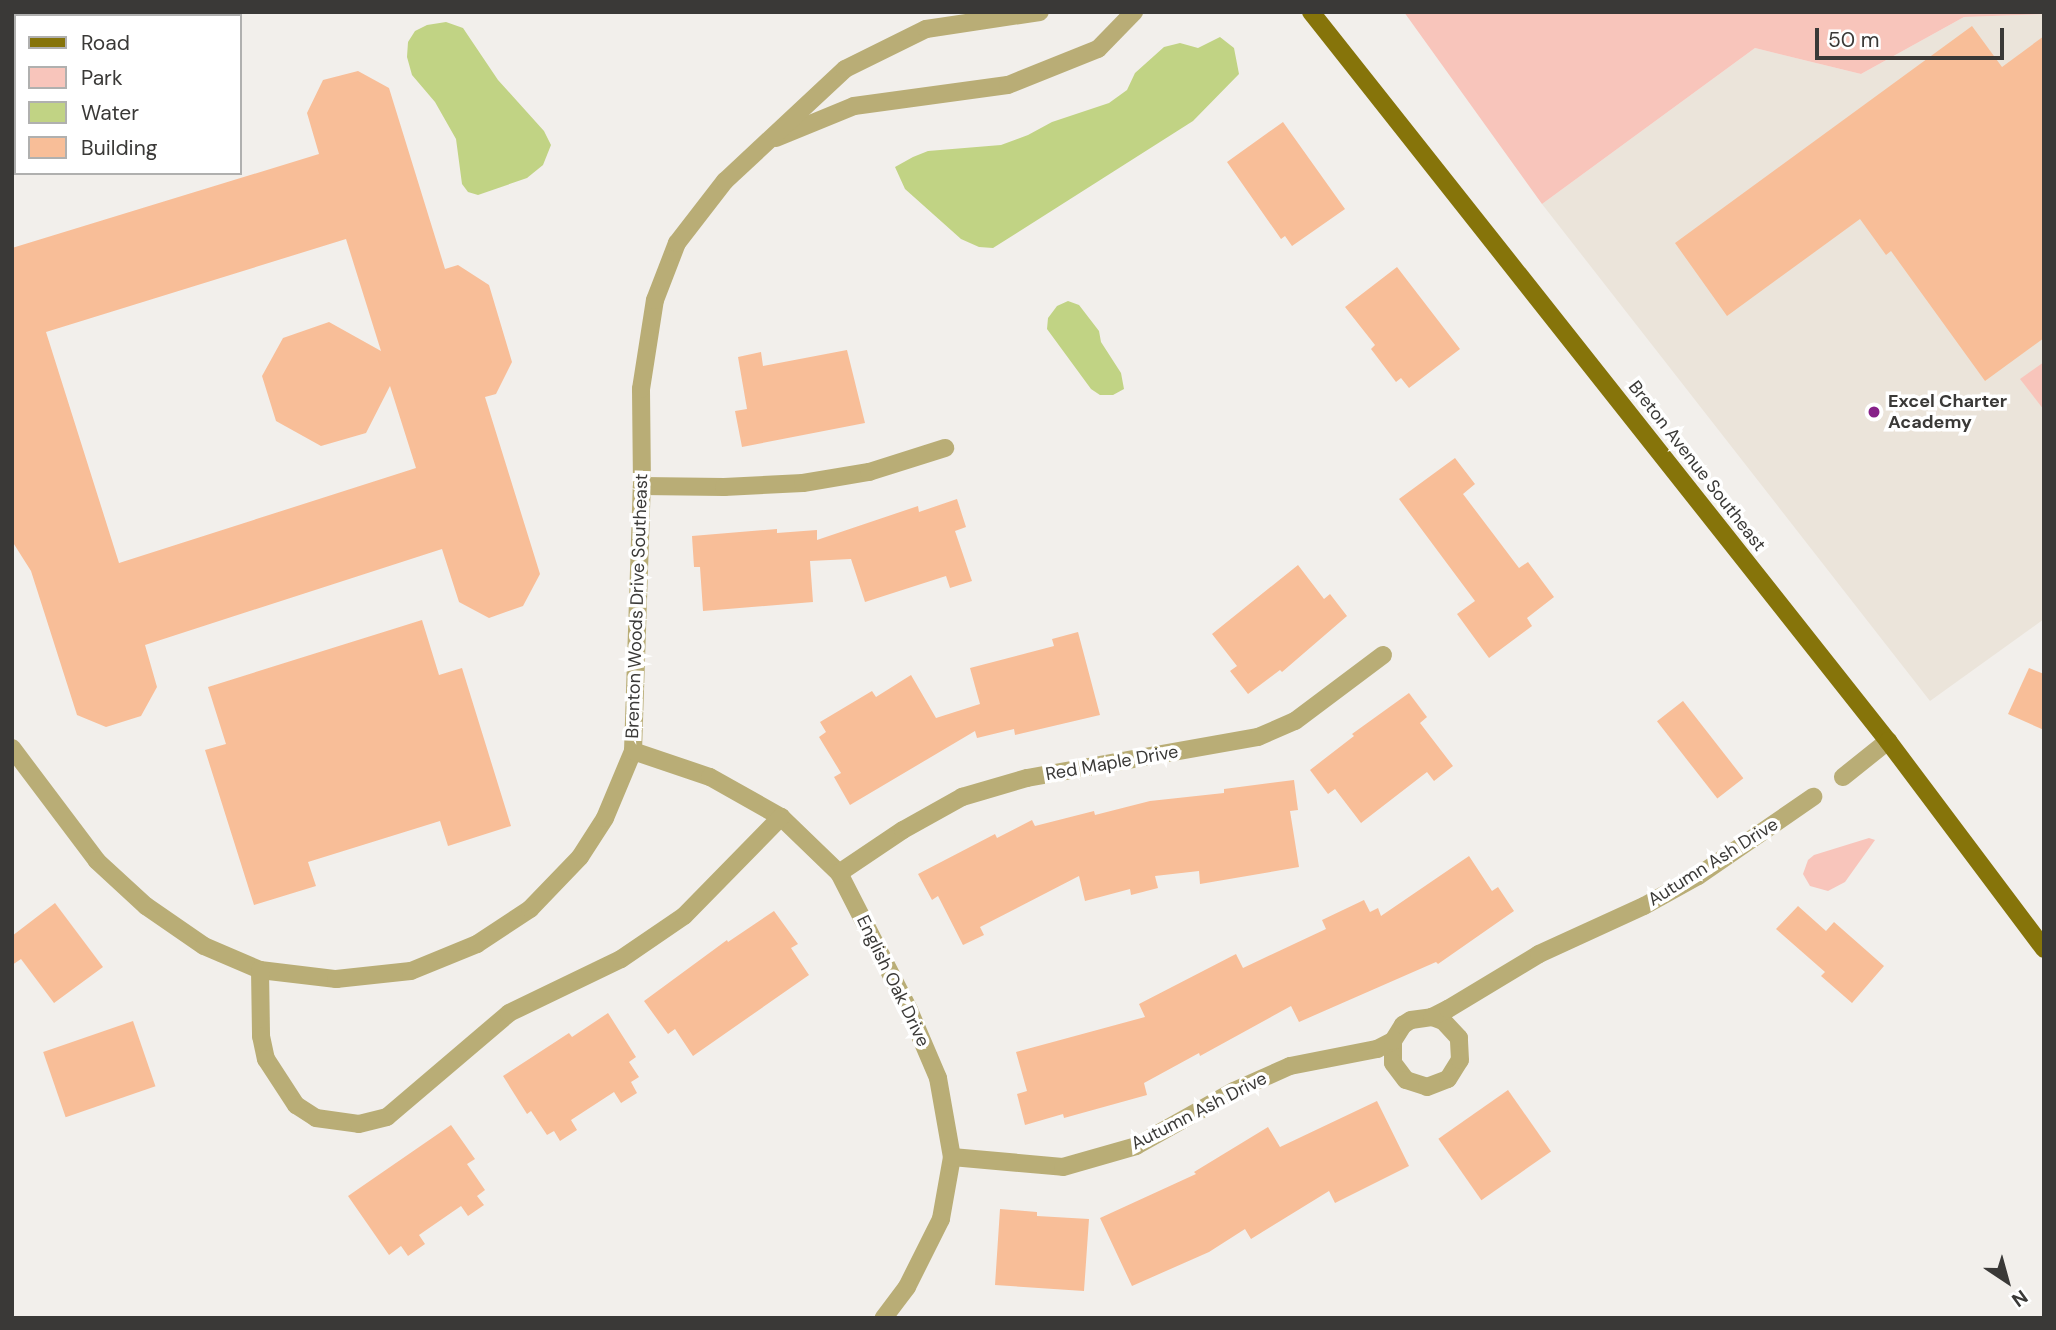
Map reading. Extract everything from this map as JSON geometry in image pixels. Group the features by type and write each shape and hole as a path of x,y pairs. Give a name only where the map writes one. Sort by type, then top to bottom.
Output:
{"main road":[{"name":"Breton Avenue Southeast","path":"1311,12 1888,741 2044,949"}],"street":[{"name":"Brenton Woods Drive Southeast","path":"12,748 97,861 146,906 204,946 260,970 336,979 411,971 477,944 530,909 580,857 605,818 633,751 642,486 641,389 654,300 677,243 694,217 725,181 845,69 926,29 1041,12"},
{"name":"Brenton Woods Drive Southeast","path":"763,144 854,106 1008,85 1098,49 1134,12"},
{"path":"642,486 724,487 803,483 869,472 945,448"},
{"name":"Red Maple Drive","path":"839,873 903,830 962,797 1027,778 1258,737 1295,721 1383,655"},
{"path":"1843,777 1888,741"},
{"name":"English Oak Drive","path":"633,751 710,777 781,817 839,873 909,1010 938,1078 952,1157 941,1219 907,1287 884,1318"},
{"name":"Autumn Ash Drive","path":"952,1157 1063,1167 1136,1146 1234,1091 1290,1066 1363,1054 1393,1041 1403,1025 1411,1020 1432,1017 1464,1001 1539,954 1644,906 1698,876 1813,797"},
{"path":"260,970 261,1036 267,1059 296,1105 316,1118 348,1123 359,1124 387,1117 509,1013 621,959 684,916 781,817"},
{"path":"1453,1028 1464,1001"},
{"path":"1363,1054 1398,1072 1406,1080 1427,1087 1448,1079 1460,1060 1461,1049 1453,1028 1432,1017"},
{"path":"1393,1041 1391,1052 1398,1072"}],"shaded area":[{"name":"Excel Charter Academy","path":"2044,14 2044,619 1930,701 1542,204 1755,48 1861,74 1964,17"}],"green space":[{"path":"1404,12 2044,14 1964,17 1861,74 1755,48 1542,204"},
{"path":"2044,362 2044,410 2020,379"},
{"path":"1869,838 1875,840 1845,882 1828,891 1810,886 1803,874 1808,860 1814,855"}],"water":[{"path":"446,22 463,28 498,80 544,131 551,145 543,165 527,178 478,195 468,192 462,184 456,139 435,102 412,75 407,57 408,42 415,31 427,25"},
{"path":"1220,37 1234,48 1239,74 1193,121 993,248 979,247 961,239 905,189 895,167 928,151 1001,145 1052,122 1109,103 1127,90 1135,73 1164,47 1180,43 1198,48"},
{"path":"1068,301 1079,305 1099,331 1101,342 1121,373 1124,389 1113,395 1100,395 1091,389 1047,329 1048,318 1057,306"}],"building":[{"path":"1972,26 2002,67 2044,36 2044,338 1985,381 1891,251 1886,255 1860,219 1727,316 1675,243"},
{"path":"358,71 389,88 445,269 458,265 489,285 512,362 496,394 485,397 540,574 523,606 489,618 459,602 442,549 145,645 157,687 141,716 106,727 77,715 31,571 12,541 12,248 319,154 307,113 323,80","holes":["346,239 381,351 329,322 283,338 262,376 276,421 321,446 366,433 390,386 416,468 119,563 46,332"]},
{"path":"1283,122 1345,209 1292,246 1285,236 1281,239 1227,162"},
{"path":"1397,267 1460,349 1409,388 1401,378 1396,382 1371,349 1375,345 1345,307"},
{"path":"847,350 865,423 742,447 735,411 747,409 738,357 761,352 763,366"},
{"path":"1455,458 1475,484 1463,494 1519,568 1528,562 1554,597 1527,618 1532,626 1489,658 1457,614 1475,601 1399,499"},
{"path":"957,499 966,527 955,531 972,581 950,588 946,576 865,602 851,559 810,561 813,602 703,611 700,567 694,567 692,536 777,529 777,533 817,530 817,540 918,506 919,512"},
{"path":"1298,565 1324,599 1330,594 1347,616 1282,672 1280,670 1248,694 1230,671 1237,666 1212,634"},
{"path":"422,620 439,675 462,668 511,826 448,846 440,821 308,862 316,886 254,905 205,750 226,744 208,687"},
{"path":"1078,632 1100,715 1015,735 1014,729 977,738 975,731 850,805 834,777 841,773 819,737 826,732 820,722 872,691 876,697 911,675 936,718 980,704 970,668 1054,646 1052,639"},
{"path":"2029,668 2044,674 2044,730 2008,714"},
{"path":"1409,693 1427,717 1420,723 1453,766 1434,781 1427,772 1361,823 1335,789 1328,794 1310,770 1354,736 1352,734"},
{"path":"1683,701 1743,778 1717,799 1657,721"},
{"path":"1294,780 1298,810 1290,811 1299,867 1200,884 1199,871 1155,876 1158,888 1131,895 1130,889 1085,901 1079,876 980,927 984,935 963,945 938,896 932,900 918,874 995,834 997,838 1032,820 1035,826 1094,811 1095,815 1150,801 1224,793 1224,789"},
{"path":"1469,856 1492,891 1498,887 1514,911 1438,964 1436,962 1299,1022 1291,1006 1144,1083 1147,1095 1064,1118 1063,1114 1025,1125 1017,1094 1027,1091 1016,1052 1145,1017 1139,1004 1236,954 1243,968 1326,929 1322,920 1364,900 1370,912 1378,908 1381,916"},
{"path":"55,903 103,967 54,1003 21,959 12,965 12,936"},
{"path":"1798,906 1826,931 1834,922 1884,966 1852,1003 1821,976 1825,972 1776,929"},
{"path":"774,911 798,944 791,948 809,975 693,1056 675,1029 668,1034 644,1001 727,940 728,942"},
{"path":"608,1013 636,1057 629,1062 639,1077 631,1082 637,1093 621,1103 614,1092 571,1120 577,1130 560,1141 554,1131 547,1135 531,1111 527,1114 503,1076 569,1033 572,1037"},
{"path":"133,1021 155,1086 66,1117 43,1052"},
{"path":"1508,1090 1551,1151 1481,1200 1438,1139"},
{"path":"1377,1101 1409,1166 1335,1203 1329,1191 1251,1239 1245,1229 1209,1252 1132,1286 1100,1218 1196,1174 1194,1172 1268,1127 1280,1147"},
{"path":"451,1125 475,1159 467,1164 485,1190 477,1196 484,1205 468,1216 461,1206 419,1235 425,1244 408,1256 401,1246 389,1255 348,1196"},
{"path":"1000,1209 1037,1212 1037,1216 1089,1219 1084,1291 995,1285"}],"place":[{"name":"Excel Charter Academy","path":"1874,412"}]}
